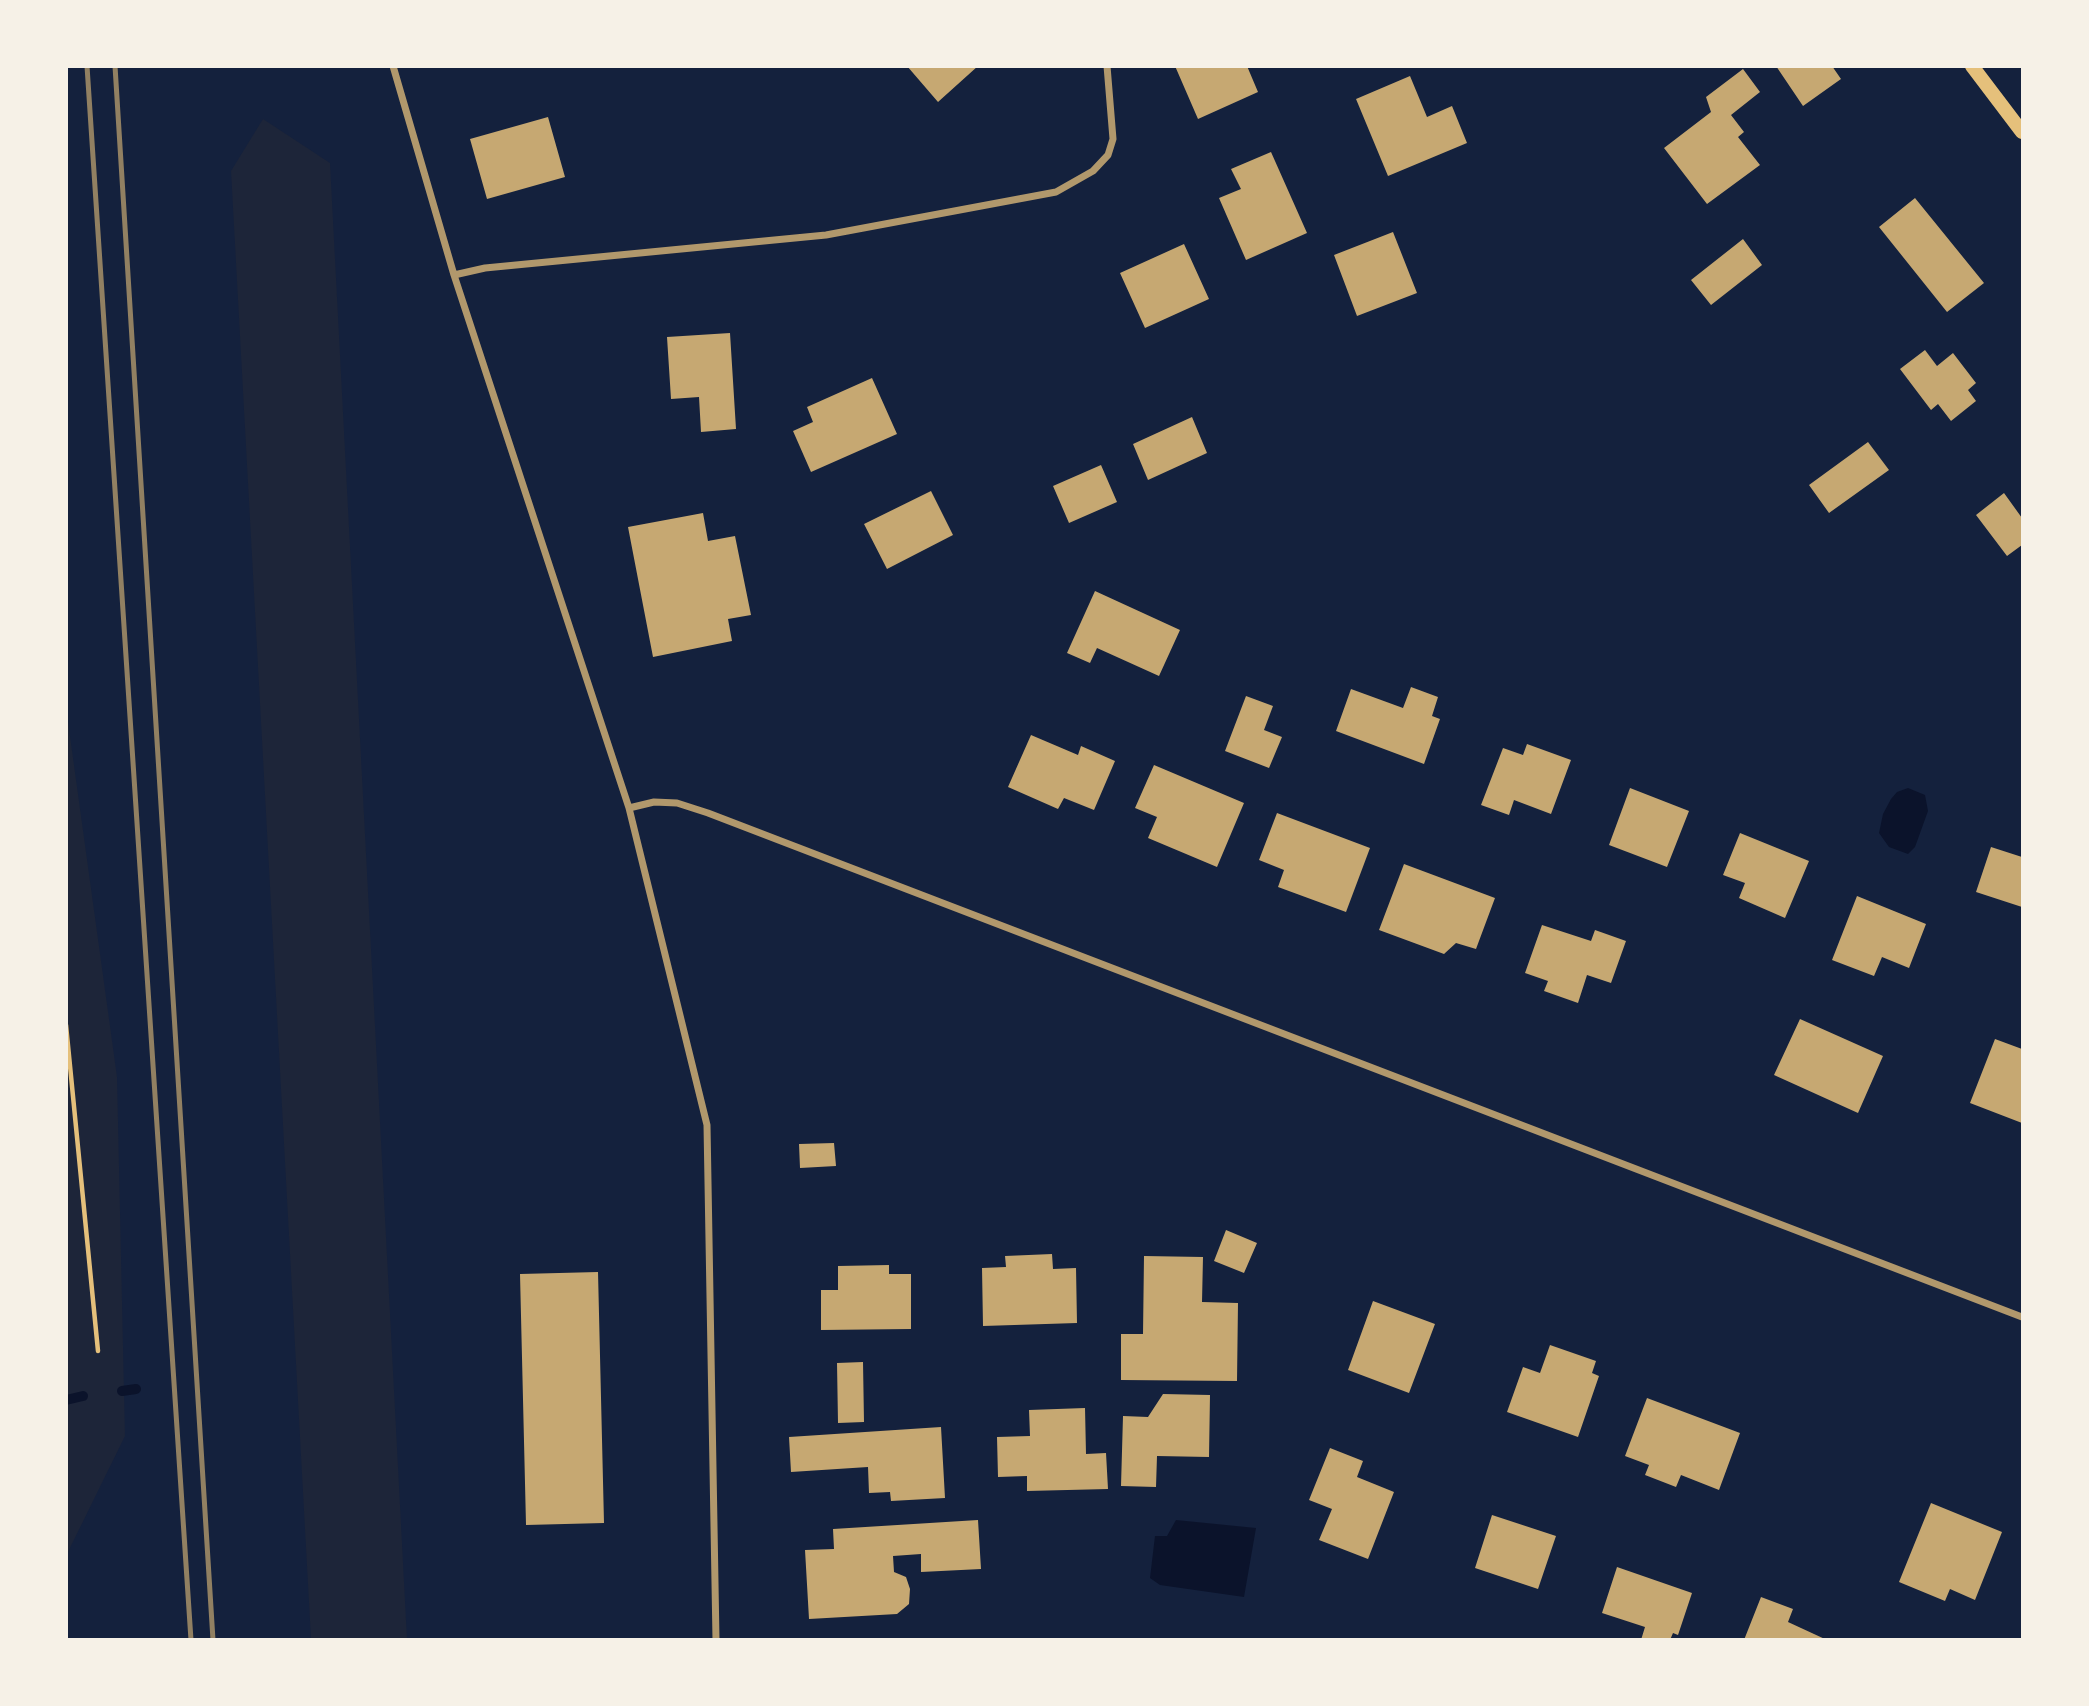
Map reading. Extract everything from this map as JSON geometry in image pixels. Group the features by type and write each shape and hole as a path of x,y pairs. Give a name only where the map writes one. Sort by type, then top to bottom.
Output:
{"main road":[{"path":"1972,66 2022,132"}],"street":[{"path":"393,66 454,275 629,808 707,1125 716,1640"},
{"path":"454,275 485,268 826,235 1056,192 1093,172 1108,155 1113,139 1107,66"},
{"path":"629,808 654,802 677,803 708,813 2022,1317"}],"path":[{"path":"66,1025 99,1351"}],"shaded area":[{"path":"263,119 330,163 407,1639 311,1639 231,171"},
{"path":"66,707 117,1077 125,1436 67,1554"},
{"path":"1908,788 1925,795 1928,811 1915,847 1908,854 1889,847 1879,833 1883,814 1891,799 1897,792"},
{"path":"1176,1520 1256,1528 1244,1597 1160,1585 1150,1578 1155,1536 1167,1536"}],"building":[{"path":"907,66 978,66 938,102"},
{"path":"1175,66 1247,66 1258,92 1198,119"},
{"path":"1776,66 1832,66 1841,79 1803,106"},
{"path":"1743,69 1760,92 1731,115 1744,132 1738,137 1760,165 1707,204 1664,148 1711,112 1706,97"},
{"path":"1410,76 1427,117 1452,106 1467,143 1388,176 1356,99"},
{"path":"548,117 565,177 487,199 470,139"},
{"path":"1271,152 1307,233 1246,260 1219,198 1241,189 1231,169"},
{"path":"1915,198 1984,283 1947,312 1879,227"},
{"path":"1393,232 1417,293 1357,316 1334,255"},
{"path":"1743,239 1762,265 1711,305 1691,280"},
{"path":"1184,244 1209,299 1145,328 1120,273"},
{"path":"730,333 736,429 701,432 699,397 671,399 667,337"},
{"path":"1925,350 1937,366 1953,353 1976,383 1968,390 1976,401 1951,421 1938,404 1931,410 1900,369"},
{"path":"872,378 897,434 811,472 793,431 813,422 807,407"},
{"path":"1192,417 1207,453 1148,480 1133,444"},
{"path":"1868,442 1889,470 1829,513 1809,485"},
{"path":"1101,465 1117,502 1069,523 1053,486"},
{"path":"931,491 953,535 887,569 864,524"},
{"path":"2004,493 2022,518 2022,545 2007,556 1976,515"},
{"path":"703,513 708,541 735,536 751,615 728,619 732,641 653,657 628,527"},
{"path":"1095,591 1180,630 1159,676 1097,648 1090,663 1067,653"},
{"path":"1411,687 1438,697 1432,716 1440,719 1424,764 1336,731 1351,689 1403,708"},
{"path":"1246,696 1273,706 1264,730 1282,737 1269,768 1225,751"},
{"path":"1031,735 1078,755 1081,746 1115,761 1094,810 1064,798 1058,809 1008,787"},
{"path":"1527,744 1571,760 1551,814 1514,800 1509,815 1481,805 1503,748 1523,755"},
{"path":"1154,765 1244,803 1217,867 1148,838 1157,817 1135,808"},
{"path":"1630,788 1689,811 1667,867 1609,845"},
{"path":"1277,813 1370,848 1346,912 1278,887 1284,870 1259,860"},
{"path":"1740,833 1809,861 1785,918 1739,898 1745,883 1723,875"},
{"path":"1991,847 2022,857 2022,907 1976,892"},
{"path":"1404,864 1495,898 1476,949 1456,943 1444,954 1379,930"},
{"path":"1857,896 1926,924 1909,968 1882,957 1874,976 1832,960"},
{"path":"1542,925 1591,941 1595,930 1626,941 1611,983 1587,975 1578,1003 1544,991 1548,981 1525,973"},
{"path":"1800,1019 1883,1056 1858,1113 1774,1075"},
{"path":"1995,1039 2022,1049 2022,1123 1970,1103"},
{"path":"834,1143 836,1166 800,1168 799,1144"},
{"path":"1226,1230 1257,1243 1244,1273 1214,1261"},
{"path":"1052,1254 1053,1269 1076,1268 1077,1323 983,1326 982,1268 1006,1267 1005,1256"},
{"path":"1144,1256 1203,1257 1202,1302 1238,1303 1237,1381 1121,1380 1121,1334 1143,1334"},
{"path":"889,1265 889,1274 911,1274 911,1329 821,1330 821,1290 838,1290 838,1266"},
{"path":"598,1272 604,1523 526,1525 520,1274"},
{"path":"1373,1301 1435,1324 1409,1393 1348,1370"},
{"path":"1550,1345 1596,1361 1592,1373 1599,1376 1578,1437 1507,1412 1523,1367 1540,1373"},
{"path":"863,1362 864,1422 838,1423 837,1363"},
{"path":"1163,1394 1210,1395 1209,1457 1157,1456 1156,1487 1121,1486 1123,1416 1148,1417"},
{"path":"1647,1398 1740,1433 1719,1490 1681,1475 1676,1487 1645,1475 1649,1465 1625,1456"},
{"path":"1085,1408 1086,1454 1106,1453 1108,1489 1027,1491 1027,1476 998,1477 997,1437 1030,1436 1029,1410"},
{"path":"941,1427 945,1498 891,1501 890,1492 869,1493 868,1467 791,1472 789,1437"},
{"path":"1330,1448 1363,1461 1357,1477 1394,1492 1368,1559 1319,1540 1332,1509 1309,1500"},
{"path":"1931,1503 2002,1532 1975,1600 1950,1589 1945,1601 1899,1582"},
{"path":"1492,1515 1556,1536 1538,1589 1475,1568"},
{"path":"978,1520 981,1569 921,1572 921,1554 893,1556 894,1572 906,1577 910,1589 909,1604 897,1614 809,1619 805,1550 834,1549 833,1529"},
{"path":"1617,1567 1692,1593 1678,1635 1673,1633 1670,1640 1641,1640 1645,1627 1602,1613"},
{"path":"1761,1597 1793,1609 1788,1622 1827,1640 1744,1640"}],"waterway":[{"path":"122,1391 136,1389"},
{"path":"66,1400 83,1396"}],"railway":[{"path":"87,66 191,1640"},
{"path":"115,66 213,1640"}]}
